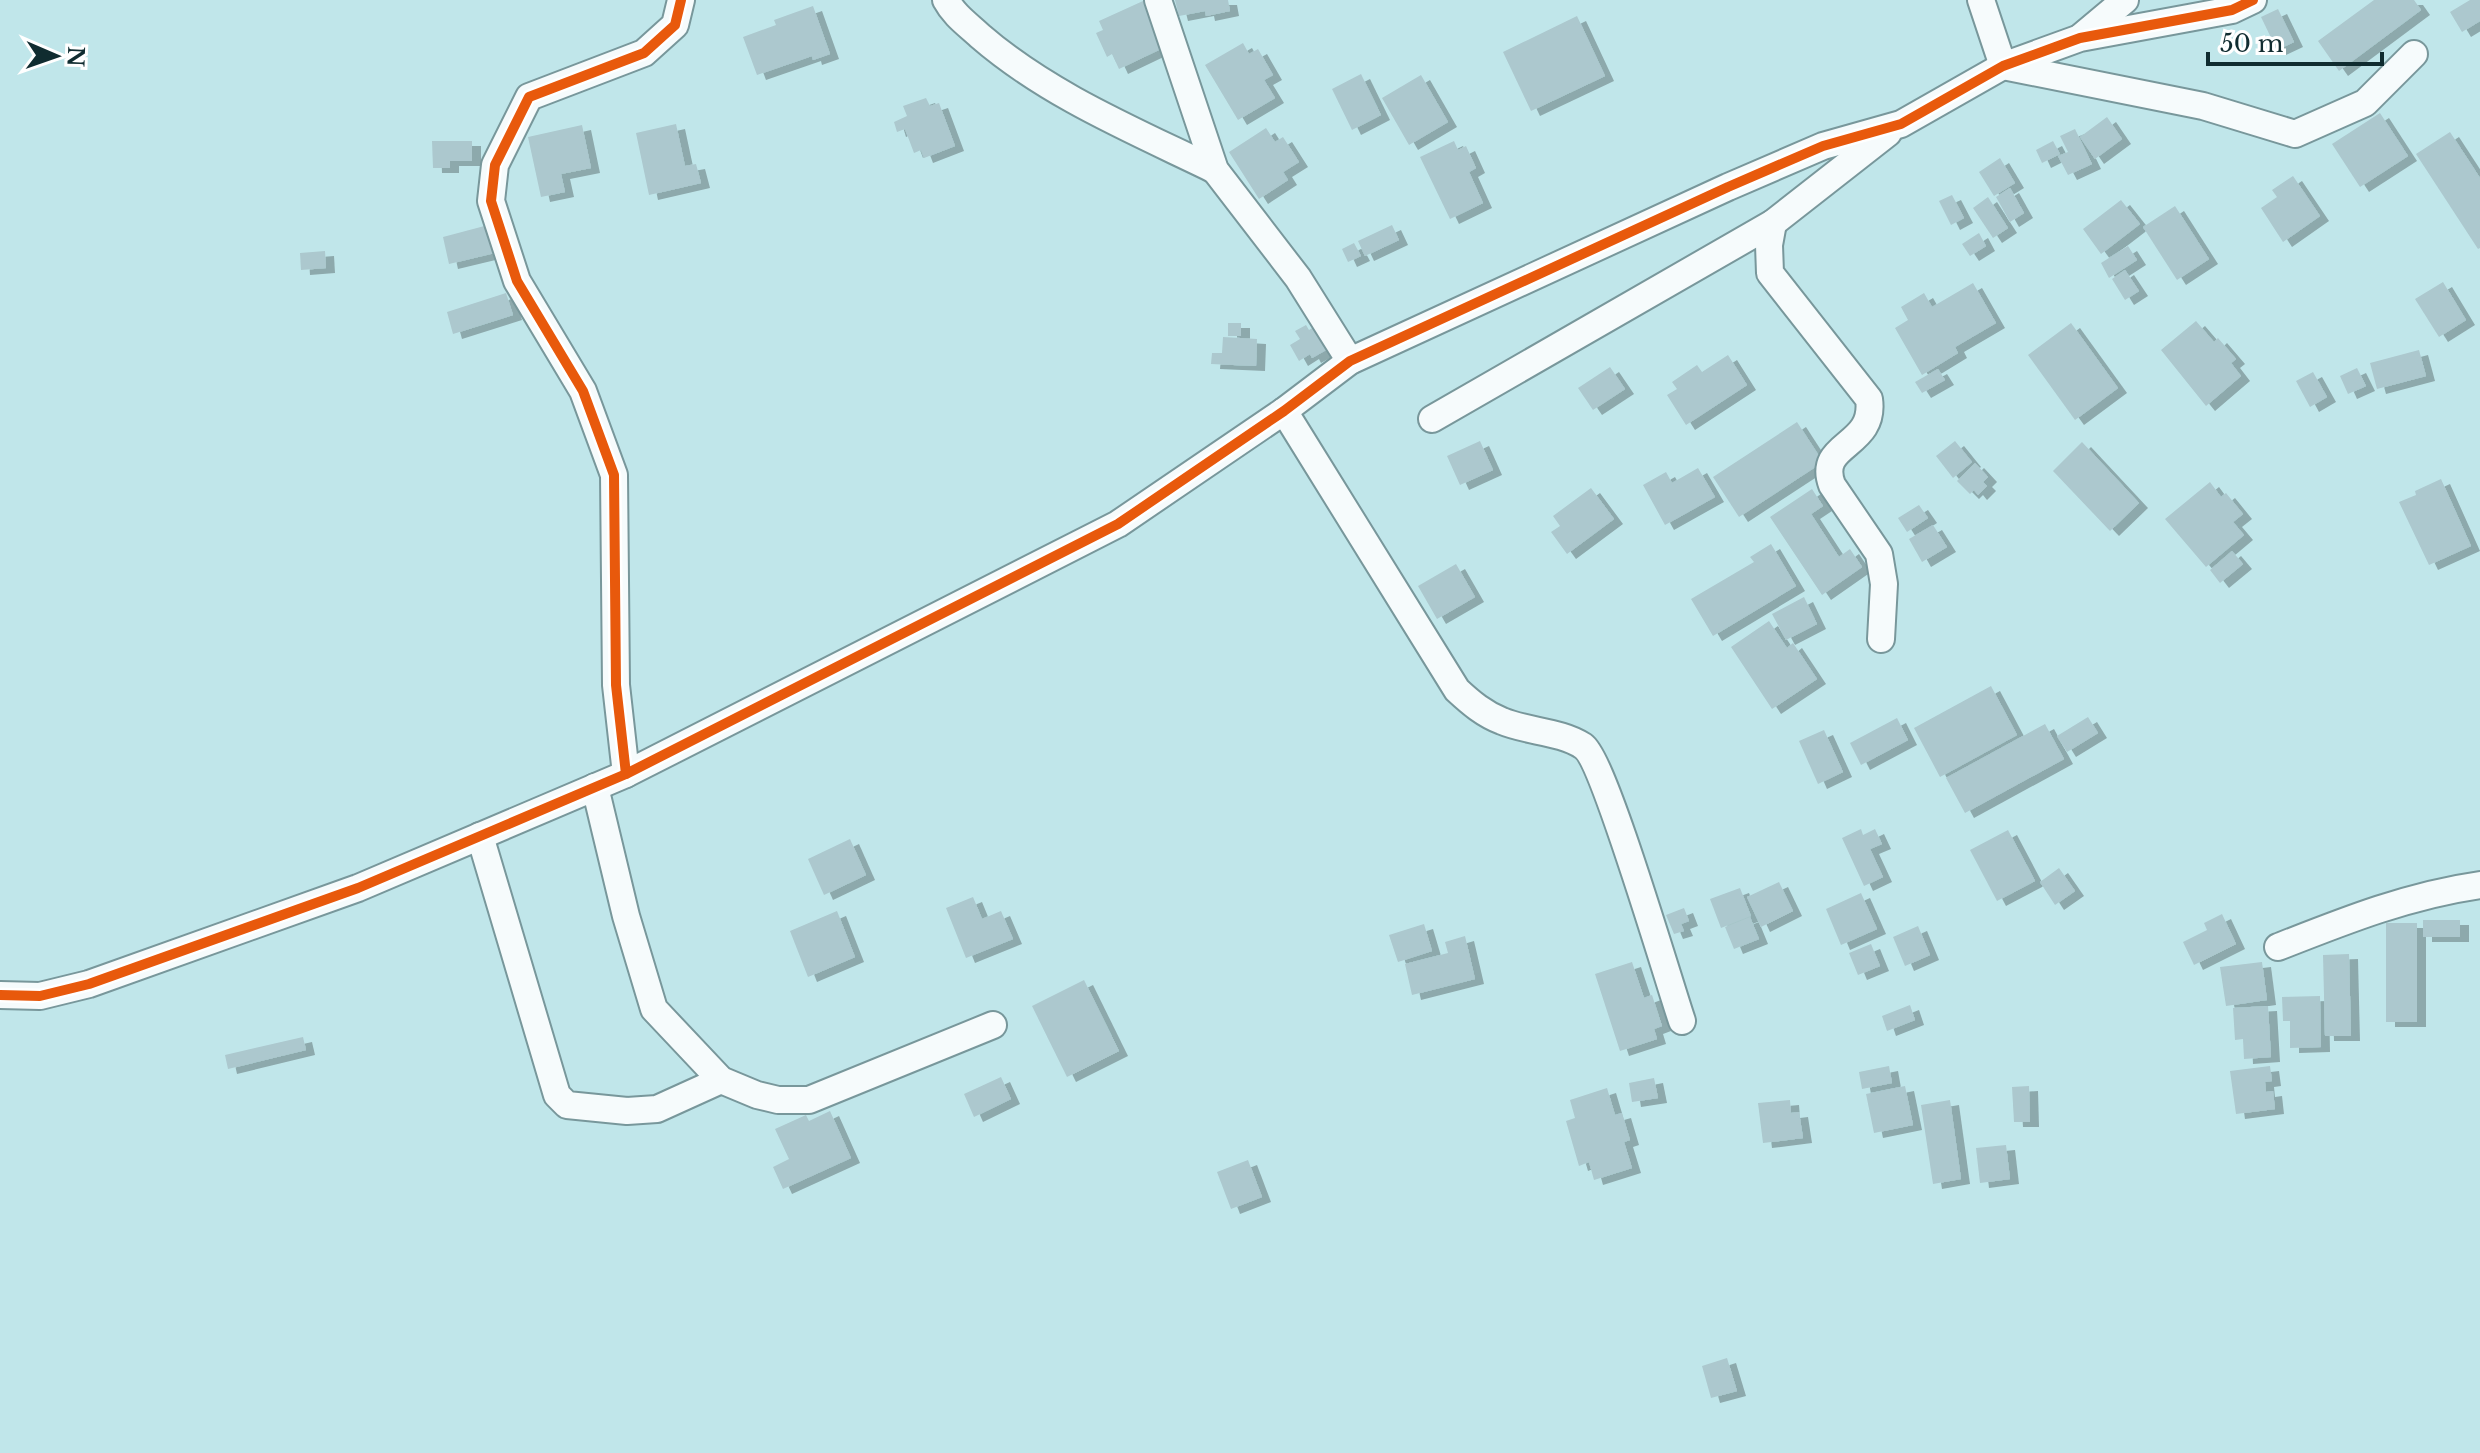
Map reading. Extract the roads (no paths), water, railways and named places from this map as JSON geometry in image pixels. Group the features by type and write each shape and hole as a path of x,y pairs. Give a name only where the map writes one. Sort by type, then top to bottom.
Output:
{"street":[{"path":"626,774 616,685 614,475 583,391 517,281 491,201 495,165 529,97 644,53 675,25 681,0"},
{"path":"946,0 952,11 999,52 1088,108 1215,170"},
{"path":"1158,0 1215,170 1298,278 1350,361"},
{"path":"1981,0 2003,66"},
{"path":"2080,38 2125,0"},
{"path":"1432,419 1773,223 1901,124 2003,66 2080,38 2232,10 2253,0"},
{"path":"2003,66 2203,106 2295,134 2365,103 2414,54"},
{"path":"0,995 40,996 89,984 358,888 626,774 1118,524 1284,411 1350,361 1823,146 1901,124"},
{"path":"1773,223 1769,245 1770,273 1869,399 1871,414 1864,429 1831,459 1827,473 1879,554 1884,584 1881,639"},
{"path":"1284,411 1457,690 1477,708 1503,722 1571,739 1587,749 1623,838 1682,1021"},
{"path":"595,787 626,916 654,1009 721,1080 778,1100 809,1100 993,1025"},
{"path":"480,836 557,1095 567,1105 627,1111 657,1109 721,1080"},
{"path":"2278,947 2354,917 2442,891 2480,885"}]}
